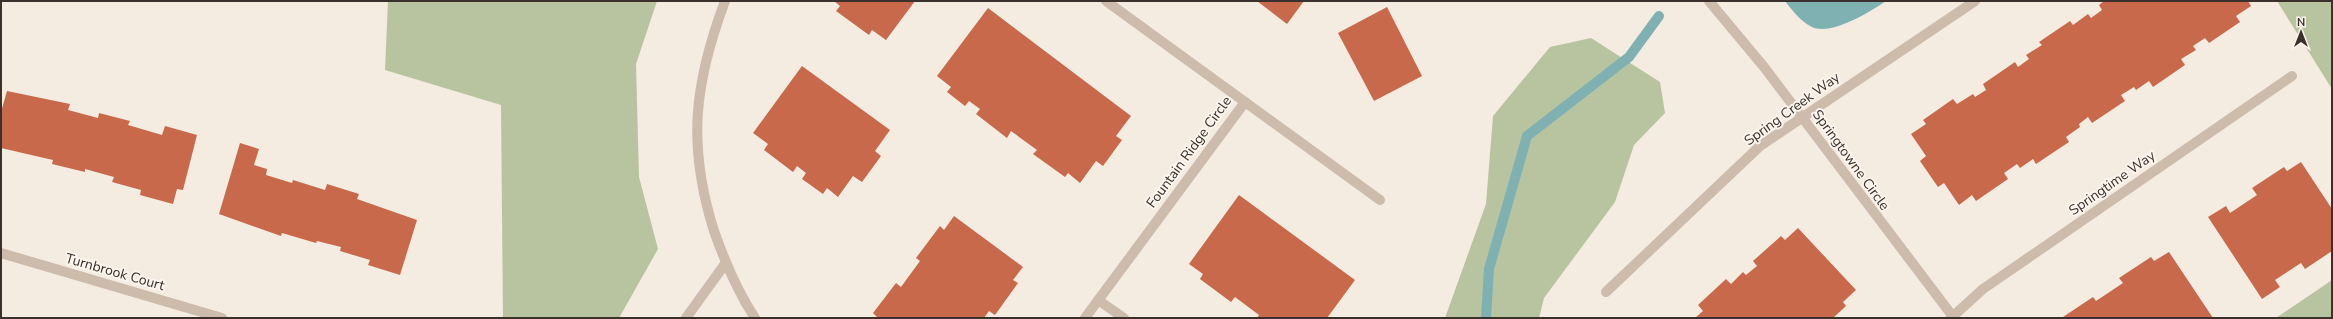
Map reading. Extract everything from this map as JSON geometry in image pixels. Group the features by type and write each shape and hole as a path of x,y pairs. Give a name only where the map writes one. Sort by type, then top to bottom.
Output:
{"street":[{"path":"726,1 714,30 704,70 696,139 705,203 725,264 743,300 755,318"},
{"name":"Fountain Ridge Circle","path":"1085,318 1245,102 1106,1"},
{"name":"Springtowne Circle","path":"1709,1 1802,116 1952,317"},
{"name":"Spring Creek Way","path":"1606,292 1760,146 1802,116 1975,1"},
{"name":"Springtime Way","path":"1952,317 1982,289 2292,76"},
{"path":"1245,102 1380,200"},
{"name":"Turnbrook Court","path":"1,253 222,318"},
{"path":"686,318 725,264"},
{"path":"1098,300 1124,318"}],"green space":[{"path":"388,1 657,1 636,64 639,177 658,249 619,318 503,318 501,105 385,70"},
{"path":"2277,1 2332,1 2332,89"},
{"path":"1591,38 1660,82 1665,113 1634,145 1615,202 1544,298 1539,318 1445,318 1486,204 1493,116 1550,47"},
{"path":"2332,280 2332,318 2276,318"}],"water":[{"path":"1785,1 1886,1 1850,22 1840,26 1820,29 1812,27 1804,22"}],"building":[{"path":"834,1 915,1 886,40 872,30 869,35 836,11 840,6"},
{"path":"1257,1 1304,1 1287,24"},
{"path":"2104,1 2248,1 2251,6 2236,16 2240,22 2209,43 2205,38 2193,46 2196,50 2181,59 2185,65 2153,87 2149,81 2136,90 2134,87 2121,95 2125,101 2092,123 2088,117 2079,124 2080,127 2066,137 2069,142 2036,164 2033,159 2020,168 2017,164 2004,173 2008,179 1976,201 1972,195 1959,205 1944,183 1938,187 1920,161 1926,156 1911,134 1926,124 1923,120 1953,99 1957,104 1973,94 1975,97 1986,90 1983,84 2015,62 2018,67 2029,59 2026,55 2042,45 2039,42 2070,21 2073,25 2088,14 2091,18 2102,10 2099,5"},
{"path":"1387,7 1422,76 1374,101 1338,33"},
{"path":"988,8 1131,116 1116,136 1122,140 1103,166 1096,161 1080,183 1068,173 1065,177 1033,154 1037,150 1011,131 1007,138 976,114 980,109 969,101 965,106 947,92 951,87 937,76"},
{"path":"802,66 890,130 875,151 881,156 862,182 853,176 838,197 827,188 823,194 802,179 806,173 797,166 793,172 764,150 768,144 753,133"},
{"path":"7,91 70,104 68,110 98,118 99,113 130,121 128,125 162,135 165,126 197,135 183,190 177,189 173,204 140,195 141,190 112,182 114,177 85,169 85,172 52,164 53,160 1,148 1,112"},
{"path":"240,143 259,149 254,165 267,169 266,175 292,183 293,180 325,190 327,184 359,194 357,199 417,220 400,275 368,265 370,260 340,251 341,247 317,241 316,243 282,233 281,236 219,214"},
{"path":"2301,162 2332,209 2332,251 2305,269 2301,263 2275,280 2280,287 2262,299 2208,217 2226,206 2230,213 2257,195 2252,188 2284,167 2287,171"},
{"path":"1239,195 1355,280 1327,318 1257,318 1259,315 1235,297 1231,302 1200,279 1203,274 1189,264"},
{"path":"954,216 1023,267 1013,280 1018,283 995,315 989,311 984,318 878,318 873,313 896,283 901,287 920,261 916,258 940,226 944,230"},
{"path":"1798,228 1856,290 1843,302 1846,306 1833,318 1695,318 1703,311 1698,305 1726,279 1731,284 1743,272 1746,275 1757,266 1753,261 1781,236 1785,240"},
{"path":"2169,252 2213,318 2063,317 2093,297 2096,301 2123,283 2119,278 2151,257 2154,261"}],"waterway":[{"path":"1486,318 1489,269 1527,136 1629,57 1659,16"}]}
